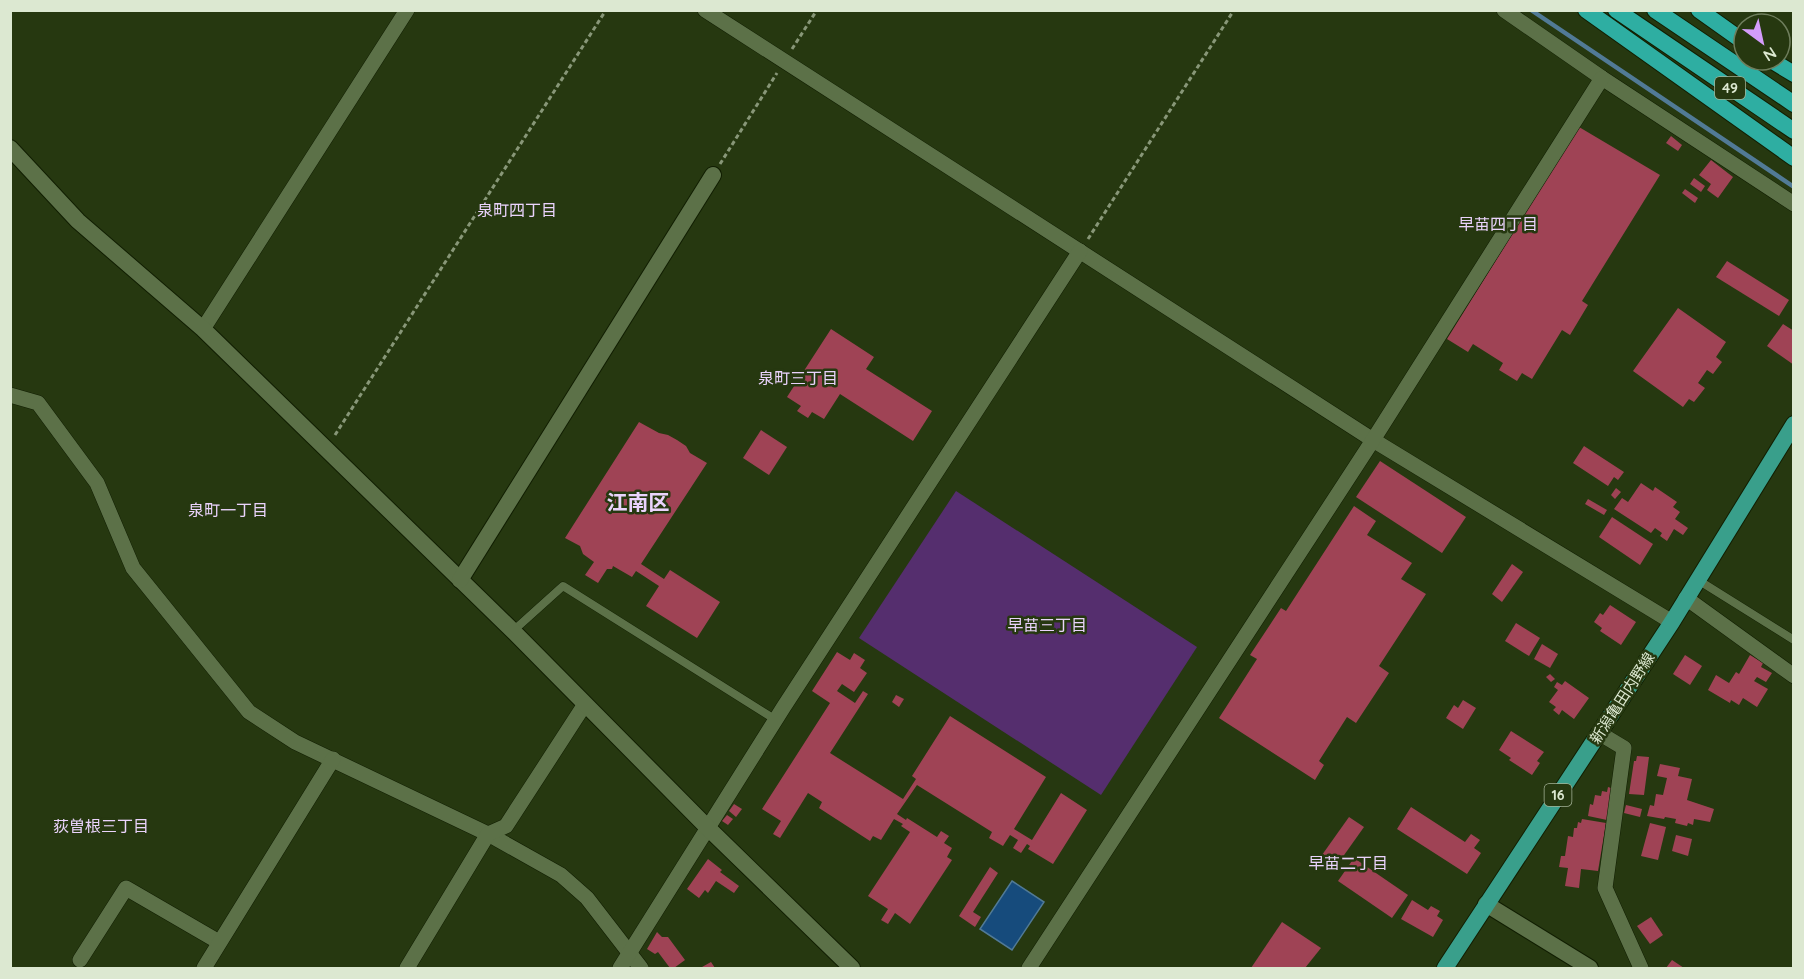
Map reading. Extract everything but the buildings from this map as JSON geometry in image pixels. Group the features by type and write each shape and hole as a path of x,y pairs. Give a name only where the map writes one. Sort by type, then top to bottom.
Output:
{"highway":[{"path":"1586,10 1794,158"},
{"name":"49","path":"1616,10 1794,131"},
{"name":"49","path":"1655,10 1794,104"},
{"path":"1699,10 1732,33"}],"main road":[{"name":"新潟亀田内野線","path":"1445,969 1672,622 1794,424"}],"street":[{"path":"203,329 407,10"},
{"path":"705,10 1373,440 1672,622"},
{"path":"1504,10 1602,78 1794,204"},
{"path":"1029,969 1373,440 1602,78"},
{"path":"10,148 78,221 203,329 513,631 707,827 852,969"},
{"path":"460,580 713,175"},
{"path":"620,969 707,827 1080,251"},
{"path":"10,395 38,403 97,483 133,568 249,712 295,742 488,834 561,875 587,898 641,969"},
{"path":"1686,598 1794,675"},
{"path":"407,969 488,834 506,826 585,704"},
{"path":"1599,732 1624,748 1605,888 1641,969"},
{"path":"204,969 333,759"},
{"path":"80,960 126,888 219,942"},
{"path":"1486,904 1590,969"}],"lane":[{"path":"1698,580 1794,640"},
{"path":"513,631 563,586 776,720"}],"path":[{"path":"326,449 606,10"},
{"path":"713,175 817,10"},
{"path":"1080,251 1234,10"}],"shaded area":[{"path":"956,491 1197,647 1101,795 859,638"}],"water":[{"path":"1012,881 1044,902 1012,950 980,929"}],"waterway":[{"path":"1531,10 1794,187"}],"district":[{"name":"泉町四丁目","path":"517,210"},
{"name":"早苗四丁目","path":"1498,224"},
{"name":"泉町三丁目","path":"798,378"},
{"name":"江南区","path":"638,502"},
{"name":"泉町一丁目","path":"228,510"},
{"name":"早苗三丁目","path":"1047,625"},
{"name":"荻曽根三丁目","path":"101,826"},
{"name":"早苗二丁目","path":"1348,863"}]}
